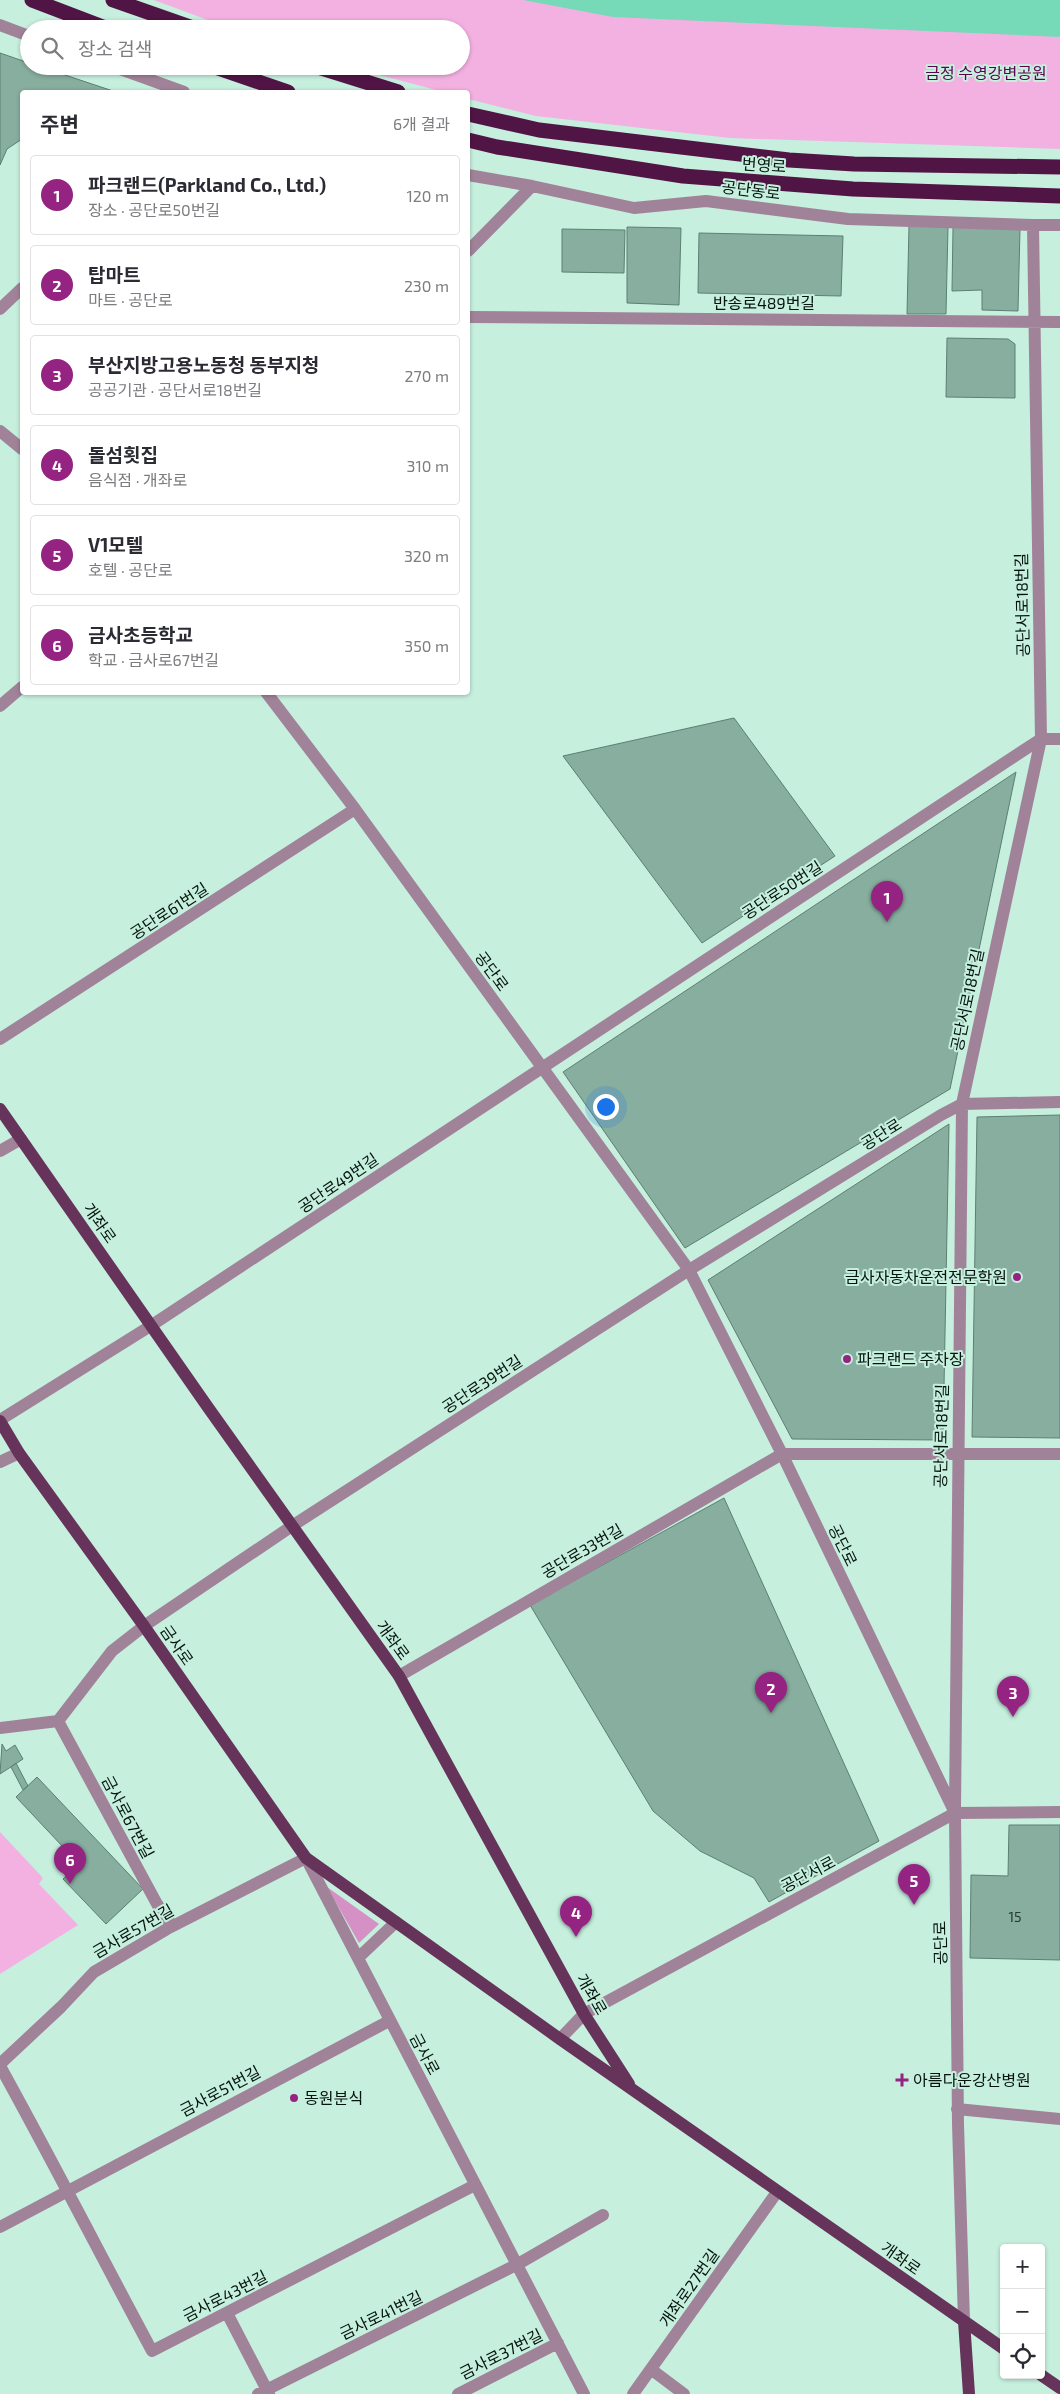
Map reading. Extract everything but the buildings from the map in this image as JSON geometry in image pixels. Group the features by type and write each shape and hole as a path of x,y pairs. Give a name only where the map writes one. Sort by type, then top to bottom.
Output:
{"highway":[{"path":"32,0 84,20"},
{"path":"113,0 170,20"},
{"path":"238,75 282,90"},
{"path":"344,75 392,90"},
{"name":"번영로","path":"470,114 539,130 790,160 854,164 1060,167"},
{"name":"번영로","path":"470,140 497,147 683,176 853,189 1060,196"}],"main road":[{"name":"개좌로","path":"0,1109 207,1406 399,1676 584,2014 633,2090 1000,2346"},
{"name":"금사로","path":"0,1420 19,1454 144,1626 306,1858 633,2090"},
{"path":"964,2321 969,2394"},
{"path":"1045,2378 1060,2388"}],"street":[{"path":"0,26 20,33"},
{"path":"137,75 178,90"},
{"name":"공단동로","path":"470,174 634,208 706,201 848,219 1033,225"},
{"path":"470,249 532,186"},
{"path":"1033,225 1060,225"},
{"name":"공단서로18번길","path":"955,1813 957,1454 962,1104 1041,739 1033,225"},
{"path":"0,309 20,290"},
{"name":"반송로489번길","path":"470,317 1060,322"},
{"path":"0,431 20,447"},
{"path":"0,706 20,689"},
{"name":"공단로","path":"268,695 355,809 689,1270 782,1454 955,1813 958,2109 964,2321"},
{"path":"1041,739 1060,739"},
{"name":"공단로50번길","path":"541,1067 1041,739"},
{"name":"공단로61번길","path":"0,1039 355,809"},
{"name":"공단로49번길","path":"152,1325 541,1067"},
{"path":"962,1104 1060,1102"},
{"name":"공단로","path":"689,1270 962,1104"},
{"path":"0,1151 21,1139"},
{"name":"공단로39번길","path":"292,1526 689,1270"},
{"path":"0,1420 152,1325"},
{"path":"0,1462 19,1454"},
{"path":"782,1454 1060,1454"},
{"name":"공단로33번길","path":"399,1676 782,1454"},
{"path":"0,1728 58,1721 112,1651 144,1626 292,1526"},
{"name":"금사로67번길","path":"58,1721 157,1904 172,1926"},
{"name":"공단서로","path":"560,2039 584,2014 955,1813 1060,1812"},
{"name":"금사로57번길","path":"0,2065 61,2007 94,1972 172,1926 306,1858"},
{"name":"금사로","path":"306,1858 584,2394"},
{"path":"358,1958 396,1922"},
{"name":"금사로51번길","path":"0,2227 389,2020"},
{"path":"0,2065 67,2190"},
{"path":"958,2109 1060,2120"},
{"name":"금사로43번길","path":"67,2190 152,2351 475,2185"},
{"name":"개좌로27번길","path":"633,2394 652,2370 777,2192"},
{"path":"518,2264 603,2215"},
{"name":"금사로41번길","path":"265,2393 518,2264"},
{"path":"227,2313 265,2393"},
{"name":"금사로37번길","path":"458,2394 558,2343"},
{"path":"652,2370 684,2394"}],"green space":[{"name":"금정 수영강변공원","path":"154,0 1060,0 1060,149 730,138 536,116 470,100 470,90 436,90 379,75 470,75 470,20 208,20"},
{"path":"0,1832 43,1878 39,1884 78,1925 0,1974"}],"shaded area":[{"path":"523,0 1060,0 1060,37 613,17"},
{"path":"327,1887 379,1924 359,1943"}],"place":[{"name":"파크랜드(Parkland Co., Ltd.)","path":"887,922"},
{"name":"금사자동차운전전문학원","path":"1017,1277"},
{"name":"파크랜드 주차장","path":"847,1359"},
{"name":"탑마트","path":"771,1713"},
{"name":"부산지방고용노동청 동부지청","path":"1013,1717"},
{"name":"금사초등학교","path":"70,1884"},
{"name":"V1모텔","path":"914,1905"},
{"name":"돌섬횟집","path":"576,1937"},
{"name":"아름다운강산병원","path":"902,2080"},
{"name":"동원분식","path":"294,2098"}]}
